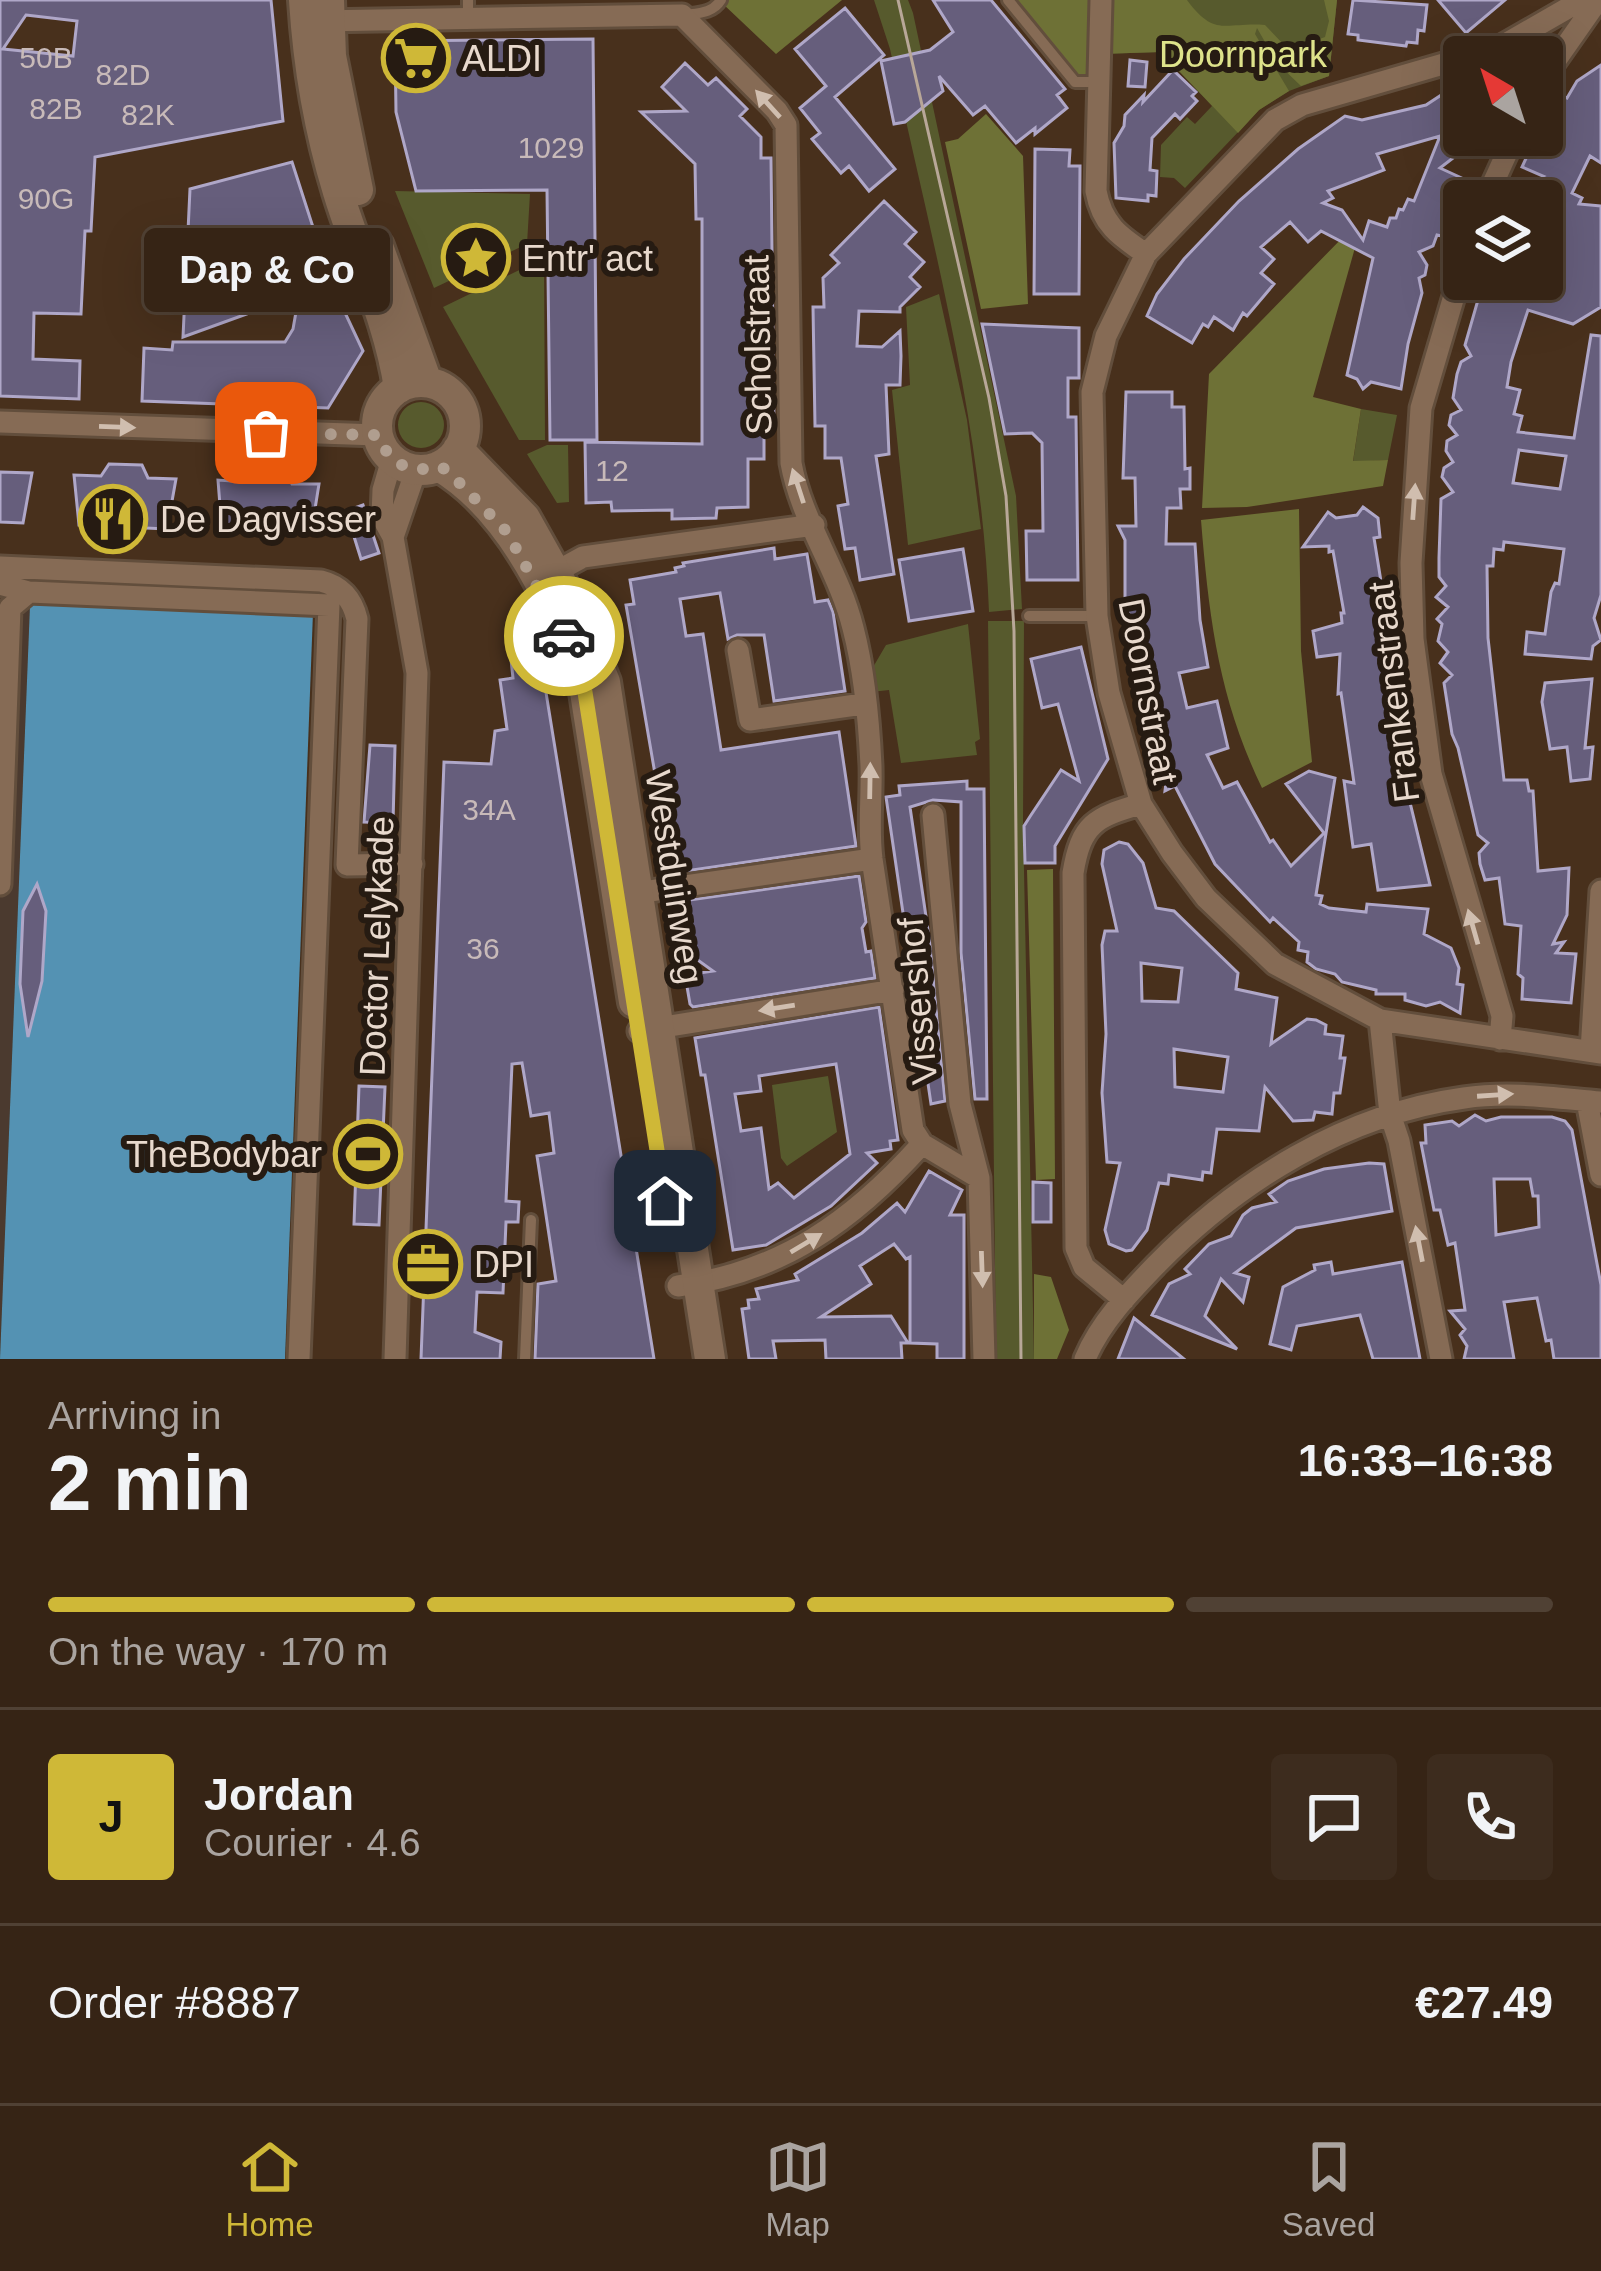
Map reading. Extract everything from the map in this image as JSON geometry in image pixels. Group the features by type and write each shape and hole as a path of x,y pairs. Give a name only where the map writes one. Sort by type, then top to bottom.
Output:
{"main road":[{"path":"317,10 354,172 413,385"},
{"path":"413,385 448,391 462,410 464,434 417,456 382,406 413,385"},
{"name":"Westduinweg","path":"417,456 511,500 547,576 594,648 605,682 627,894 688,1285 710,1359"},
{"name":"Westduinweg","path":"688,1285 688,1359"}],"street":[{"path":"1101,0 1096,191 1100,211 1115,233 1146,254"},
{"name":"Doornstraat","path":"1528,36 1582,0"},
{"path":"1563,50 1598,0"},
{"path":"317,10 682,15"},
{"name":"Scholstraat","path":"682,15 786,125 791,463 799,496 855,634 871,765 867,819 872,859 913,1130 922,1144"},
{"name":"Doornstraat","path":"1124,1300 1084,1267 1076,1248 1073,873 1082,834 1103,815 1141,804 1109,693 1097,616 1092,392 1106,335 1146,254 1275,120 1302,105 1443,63"},
{"name":"Frankenstraat","path":"1453,300 1421,408 1411,563 1413,639 1431,774 1502,1016 1500,1039"},
{"path":"0,422 417,456"},
{"name":"Doctor Lelykade","path":"395,1359 416,650 393,537 382,517 382,500 417,456"},
{"path":"547,576 584,557 814,525"},
{"name":"Doctor Lelykade","path":"0,567 321,581 348,597 357,619 347,865"},
{"path":"0,584 29,592 329,605 299,1359"},
{"path":"0,884 10,608 29,592"},
{"path":"738,650 750,720 863,704"},
{"path":"1141,804 1206,898 1239,932 1275,964 1380,1020 1596,1052 1601,891"},
{"name":"Vissershof","path":"933,815 960,1105 979,1178"},
{"path":"627,894 872,859"},
{"path":"347,865 412,865"},
{"path":"649,1029 893,989"},
{"path":"1380,1020 1390,1114 1442,1359"},
{"path":"1084,1359 1124,1300 1179,1241 1248,1184 1390,1114 1496,1095 1594,1101 1601,1175"},
{"path":"688,1285 746,1273 788,1255 883,1188 922,1144 979,1178 984,1359"}],"lane":[{"path":"682,15 704,12 721,0"},
{"path":"1008,0 1075,82 1100,82"},
{"path":"1029,616 1097,616"},
{"path":"317,865 347,865"},
{"path":"525,1359 531,1220"}],"shaded area":[{"path":"0,600 30,605 0,1359"}],"green space":[{"path":"724,0 842,0 776,54"},
{"path":"874,0 908,0 913,13 1016,496 1022,609 989,612 965,399 890,49"},
{"name":"Doornpark","path":"1008,0 1187,0 1213,24 1265,25 1284,45 1300,46 1325,37 1329,21 1324,0 1337,0 1329,76 1301,86 1277,63 1257,28 1255,34 1289,91 1259,110 1238,133 1161,52 1100,54 1099,82 1075,82"},
{"name":"Doornpark","path":"1102,0 1337,0 1329,76 1289,91 1259,110 1185,188 1174,178 1160,177 1161,145 1187,117 1195,124 1212,106 1161,52 1101,54"},
{"path":"986,114 1023,156 1028,304 981,309 945,142 958,139"},
{"path":"395,191 530,194 527,244 434,288"},
{"path":"1347,233 1358,237 1313,397 1361,409 1353,461 1388,460 1383,486 1247,507 1202,508 1209,374"},
{"path":"544,258 545,440 519,440 443,307"},
{"path":"939,294 967,420 981,529 908,545 892,390 910,385 906,307"},
{"path":"421,402 437,409 444,425 437,441 421,448 405,441 398,425 405,409"},
{"path":"1361,409 1397,415 1388,460 1353,462"},
{"path":"547,445 568,445 569,502 557,503 527,454"},
{"path":"1299,509 1301,651 1312,762 1262,788 1235,722 1218,658 1201,520"},
{"path":"988,621 1024,621 1023,822 1034,1359 996,1359"},
{"path":"968,624 980,739 975,742 977,755 901,763 889,690 871,692 869,674 886,645"},
{"path":"1053,869 1055,1179 1036,1180 1027,870"},
{"path":"828,1076 837,1132 787,1166 781,1158 772,1085"},
{"path":"1034,1274 1051,1277 1069,1330 1057,1359 1034,1359"}],"water":[{"path":"30,605 313,612 285,1359 0,1359"}],"building":[{"path":"0,0 271,0 283,121 95,157 81,314 34,313 33,359 80,361 79,399 0,396","holes":["26,15 77,21 73,56 3,49"]},
{"path":"933,0 991,0 1065,89 1057,95 1067,108 1016,143 985,106 973,115 939,76 943,91 905,122 894,124 881,61 930,50 953,32"},
{"path":"1353,0 1427,5 1424,31 1418,30 1417,43 1406,46 1358,40 1358,35 1348,34"},
{"path":"1438,0 1505,0 1466,33"},
{"path":"845,8 884,55 835,97 895,169 869,191 849,166 841,173 812,139 820,133 800,108 826,86 795,49"},
{"path":"593,39 597,440 550,440 547,190 416,191 396,112 395,41"},
{"path":"1130,60 1147,62 1145,87 1128,86"},
{"path":"685,63 708,85 716,78 747,109 740,116 761,137 761,158 771,158 774,426 764,427 764,459 748,459 748,507 717,508 716,518 672,519 672,510 612,511 611,502 586,503 585,442 702,444 702,219 696,219 695,164 641,112 686,111 662,87"},
{"path":"1601,65 1601,163 1590,156 1572,193 1582,198 1579,204 1601,206 1601,307 1573,324 1528,310 1507,387 1520,390 1514,414 1522,416 1518,432 1574,438 1591,335 1601,336 1601,595 1594,618 1601,640 1593,646 1591,659 1525,654 1527,632 1545,634 1564,549 1504,542 1503,550 1494,549 1493,566 1487,566 1488,638 1504,780 1527,780 1533,791 1538,871 1569,868 1567,915 1553,944 1564,942 1556,953 1576,954 1571,1003 1522,999 1523,978 1518,974 1521,926 1505,924 1499,878 1485,880 1480,864 1479,853 1488,843 1478,835 1452,734 1444,683 1452,675 1440,663 1448,652 1438,641 1442,624 1437,619 1448,607 1436,597 1446,586 1439,577 1441,499 1453,492 1442,477 1444,468 1453,462 1446,451 1447,441 1457,435 1449,425 1451,415 1461,410 1453,398 1461,362 1471,356 1465,345 1478,300 1563,300 1563,180 1535,180 1543,176 1522,167 1527,156 1563,156 1563,96 1567,98 1577,81","holes":["1519,450 1566,456 1560,489 1513,483"]},
{"path":"1173,70 1196,92 1192,96 1197,101 1180,119 1175,114 1152,138 1150,170 1157,171 1156,196 1148,195 1148,201 1116,198 1114,143 1125,115"},
{"path":"1443,94 1443,156 1456,156 1440,168 1466,180 1443,180 1443,235 1419,252 1427,265 1419,278 1422,293 1401,389 1371,382 1363,389 1347,375 1373,258 1321,231 1308,242 1290,222 1261,247 1274,259 1261,273 1274,284 1247,316 1243,313 1233,330 1214,317 1208,327 1203,324 1192,343 1147,316 1184,259 1239,201 1298,149 1345,116 1362,120 1426,105","holes":["1440,136 1414,201 1408,199 1387,227 1369,221 1363,240 1342,210 1323,203 1333,198 1328,191 1384,170 1377,154"]},
{"path":"1035,149 1070,150 1069,166 1080,166 1079,294 1034,294"},
{"path":"292,162 331,283 363,351 328,408 142,401 144,348 172,350 173,342 285,342 293,329 299,295 183,337 190,189"},
{"path":"884,201 916,232 905,244 924,262 910,277 920,287 900,312 859,311 857,346 882,347 900,331 901,356 900,385 886,385 889,454 876,456 894,574 860,580 855,548 845,549 838,506 848,504 841,458 825,458 825,426 815,426 813,307 824,307 823,278 839,263 831,255"},
{"path":"982,324 1079,328 1079,378 1068,378 1068,417 1076,417 1078,580 1027,580 1026,531 1043,531 1042,443 1032,433 1005,434"},
{"path":"1126,392 1172,392 1172,407 1184,407 1190,489 1180,489 1181,508 1167,508 1166,544 1195,544 1208,667 1179,673 1187,708 1217,701 1228,748 1207,755 1223,788 1237,782 1270,842 1291,866 1324,833 1286,784 1309,771 1335,778 1316,895 1322,896 1320,904 1366,912 1367,904 1428,909 1424,934 1451,948 1459,968 1457,984 1463,985 1460,1013 1440,1002 1426,1006 1405,1000 1405,994 1376,994 1376,990 1342,982 1335,974 1316,969 1307,962 1308,952 1298,950 1299,942 1273,918 1270,922 1215,864 1175,786 1165,791 1167,775 1157,746 1149,749 1152,733 1145,703 1137,705 1142,690 1136,660 1129,661 1134,646 1125,608 1125,540 1118,526 1136,526 1135,478 1123,478"},
{"path":"109,464 142,465 148,478 176,479 167,529 79,525 74,475 101,476"},
{"path":"252,470 286,471 292,484 319,484 311,534 222,531 218,480 245,482"},
{"path":"0,472 32,473 23,523 0,522"},
{"path":"363,505 379,553 361,559 346,511"},
{"path":"1363,507 1378,518 1380,537 1374,538 1383,594 1379,595 1389,696 1430,885 1378,890 1371,844 1353,847 1344,781 1354,783 1338,694 1340,654 1317,657 1313,631 1342,623 1344,613 1333,551 1329,552 1329,546 1303,547 1328,512 1336,518 1357,515"},
{"path":"774,548 775,559 807,554 815,602 828,600 833,612 845,691 774,701 764,635 728,639 720,593 680,599 686,636 703,634 721,750 839,732 856,846 672,873 626,605 634,604 630,580 676,572 683,563"},
{"path":"963,549 973,611 909,621 899,560"},
{"path":"524,639 530,676 543,674 654,1359 535,1359 538,1284 556,1281 537,1156 554,1153 549,1113 531,1116 522,1063 512,1064 506,1201 519,1202 518,1222 506,1222 503,1293 477,1292 475,1332 501,1342 500,1359 421,1359 444,762 491,764 495,731 507,729 500,680 513,678 509,641"},
{"path":"1081,647 1108,759 1055,846 1055,863 1025,863 1024,826 1031,815 1061,770 1079,781 1058,704 1042,708 1031,659"},
{"path":"1592,679 1585,748 1593,747 1590,779 1571,781 1567,747 1550,749 1542,702 1545,683"},
{"path":"370,745 395,746 393,823 364,822"},
{"path":"967,781 967,789 984,789 987,1099 975,1099 961,953 961,802 933,800 910,807 930,944 945,1101 931,1104 886,797 900,795 899,786"},
{"path":"1119,842 1128,844 1143,863 1156,908 1174,911 1238,973 1236,989 1277,998 1271,1044 1307,1019 1316,1020 1326,1025 1325,1034 1343,1036 1340,1058 1345,1058 1332,1114 1315,1112 1313,1120 1293,1121 1265,1087 1259,1131 1217,1129 1211,1173 1203,1172 1202,1180 1169,1175 1168,1184 1159,1183 1147,1230 1126,1251 1109,1244 1105,1230 1120,1163 1107,1162 1102,1093 1106,1034 1102,945 1105,931 1117,931 1102,864 1104,850","holes":["1141,963 1182,968 1178,1002 1142,1001","1174,1049 1228,1057 1223,1092 1175,1087"]},
{"path":"859,876 866,922 862,928 875,978 690,1004 685,975 713,971 681,948 675,902"},
{"path":"37,884 46,911 42,981 28,1037 20,984 23,911"},
{"path":"879,1007 898,1140 890,1141 891,1149 867,1153 877,1163 831,1206 766,1245 733,1250 695,1038","holes":["836,1064 850,1154 794,1198 778,1183 769,1189 761,1128 741,1131 735,1094 761,1091 759,1076"]},
{"path":"359,1086 385,1087 379,1225 354,1224"},
{"path":"1475,1115 1486,1121 1552,1117 1565,1121 1572,1130 1601,1285 1601,1359 1554,1359 1537,1298 1504,1302 1514,1359 1464,1359 1467,1346 1460,1335 1465,1329 1450,1311 1465,1310 1455,1243 1448,1245 1440,1210 1434,1210 1421,1143 1426,1143 1425,1125 1452,1121 1459,1126","holes":["1494,1179 1530,1179 1533,1196 1538,1196 1539,1227 1496,1235"]},
{"path":"1384,1164 1392,1211 1296,1228 1235,1273 1249,1277 1243,1302 1221,1279 1205,1316 1237,1349 1152,1315 1169,1284 1190,1274 1185,1269 1209,1244 1231,1236 1252,1208 1276,1202 1269,1194 1288,1181 1324,1169"},
{"path":"929,1171 962,1190 950,1215 964,1215 964,1359 937,1359 937,1344 910,1343 910,1257 906,1259 894,1244 860,1266 871,1284 821,1317 891,1316 908,1343 901,1343 902,1359 826,1359 825,1340 773,1341 776,1359 749,1359 742,1309 749,1308 748,1300 759,1299 756,1289 798,1280 795,1274 862,1233 897,1203 905,1212"},
{"path":"1033,1182 1051,1183 1051,1222 1033,1222"},
{"path":"1331,1262 1333,1274 1402,1262 1420,1359 1373,1359 1360,1315 1297,1326 1291,1350 1270,1344 1283,1287 1315,1270 1314,1265"},
{"path":"1134,1318 1184,1359 1118,1359"}],"tram line":[{"path":"898,0 989,398 1006,496 1014,631 1021,1359"}],"way so far":[{"path":"266,433 378,435 386,453 399,464 416,470 439,466 448,471 507,532 564,636"}],"place":[{"name":"ALDI","path":"416,58"},
{"name":"Entr' act","path":"476,258"},
{"name":"Dap & Co","path":"266,433"},
{"name":"De Dagvisser","path":"113,519"},
{"name":"TheBodybar","path":"368,1154"},
{"name":"DPI","path":"428,1264"}],"route":[{"path":"564,636 584,686 665,1201"}]}
